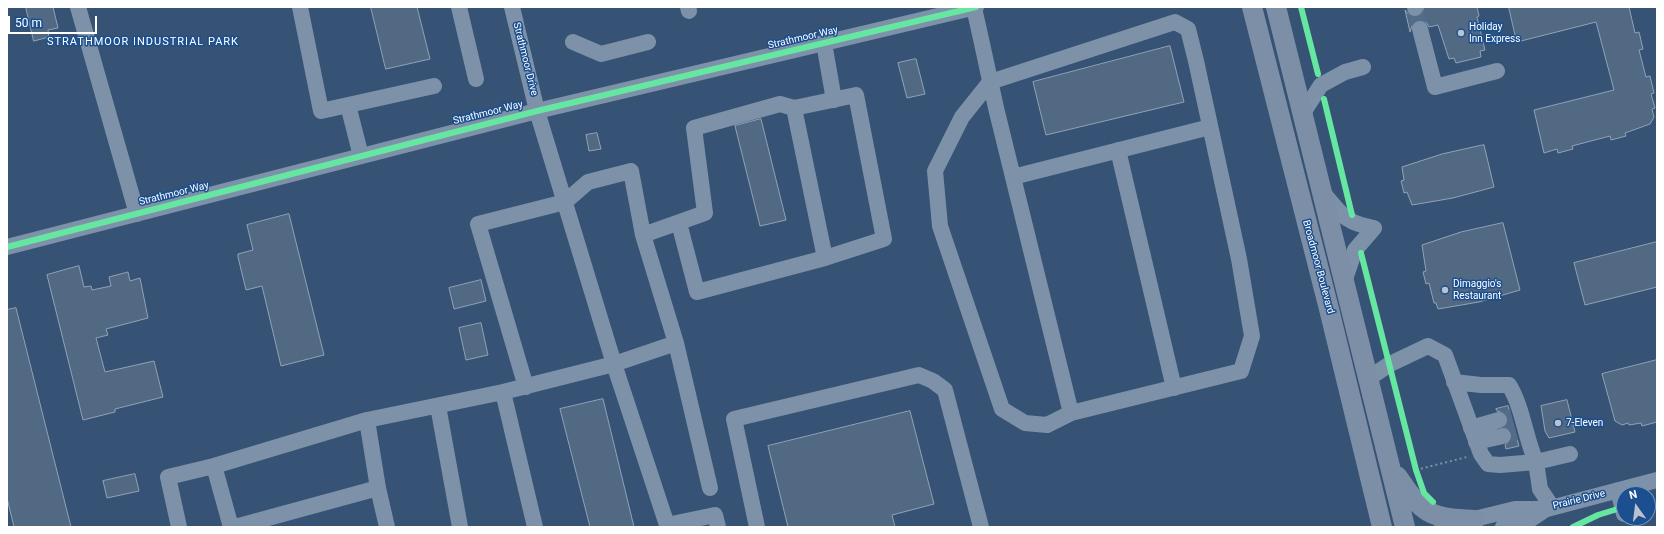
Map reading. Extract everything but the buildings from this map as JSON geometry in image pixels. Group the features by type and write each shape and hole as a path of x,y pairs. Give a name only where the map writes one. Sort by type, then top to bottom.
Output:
{"main road":[{"name":"Broadmoor Boulevard","path":"1252,7 1329,309 1382,527"},
{"path":"1276,7 1405,527"},
{"path":"1390,465 1415,502 1428,513 1447,519 1475,520"}],"street":[{"path":"78,7 136,214"},
{"path":"300,7 321,111 434,86"},
{"path":"459,7 476,80"},
{"name":"Strathmoor Drive","path":"512,7 537,111 614,364 667,526"},
{"path":"975,7 990,82 1070,414"},
{"name":"Strathmoor Way","path":"7,247 537,111 975,7"},
{"path":"1175,22 1188,29 1210,127 1239,259 1252,336 1240,372 1070,414 1046,425 1025,423 1002,409 940,226 935,171 962,117 990,82 1175,22"},
{"path":"1420,29 1435,87 1497,71"},
{"path":"574,42 601,54 648,42"},
{"path":"824,43 834,100"},
{"path":"1303,113 1321,85 1344,72 1363,67"},
{"path":"643,235 705,213 694,128 780,104 794,108 856,96 884,239 825,258 697,292 679,223"},
{"path":"348,105 361,156"},
{"path":"794,108 825,258"},
{"path":"1013,177 1210,127"},
{"path":"1118,150 1174,388"},
{"path":"526,387 478,224 565,202 588,182 631,171 643,235 676,343 710,488"},
{"path":"1322,191 1346,219 1354,224 1374,228 1355,250 1344,282"},
{"path":"179,527 168,477 214,466 367,420 504,392 614,364 676,343"},
{"path":"1369,378 1390,364 1428,346 1445,355 1476,441 1488,464 1500,465 1536,462 1570,454"},
{"path":"757,527 734,419 919,375 933,381 945,390 981,527"},
{"path":"1454,382 1481,385 1510,385 1514,394 1512,425 1536,462 1540,489 1550,508"},
{"path":"504,392 535,527"},
{"path":"438,406 460,527"},
{"path":"367,420 378,488 387,527"},
{"path":"1476,441 1512,425"},
{"path":"214,466 231,527"},
{"name":"Prairie Drive","path":"1634,486 1657,480"},
{"path":"235,527 378,488"},
{"name":"Prairie Drive","path":"1442,527 1515,509 1550,508 1616,491"},
{"name":"Prairie Drive","path":"1503,527 1528,521 1550,508"},
{"path":"667,526 715,515 718,527"}],"path":[{"path":"1414,462 1417,472 1476,441"}],"tunnel":[{"path":"1415,8 1420,29"},
{"path":"1499,420 1512,417"},
{"path":"1503,436 1516,432"}],"cycle path":[{"path":"7,247 537,111 976,7"},
{"path":"1301,7 1318,74"},
{"path":"1324,99 1352,215"},
{"path":"1361,253 1416,470 1424,493 1433,502"},
{"path":"1573,527 1598,515 1616,509"}],"place":[{"name":"Holiday Inn Express","path":"1461,33"},
{"name":"Dimaggio's Restaurant","path":"1445,290"},
{"name":"7-Eleven","path":"1558,423"}],"district":[{"name":"STRATHMOOR INDUSTRIAL PARK","path":"143,42"}]}
